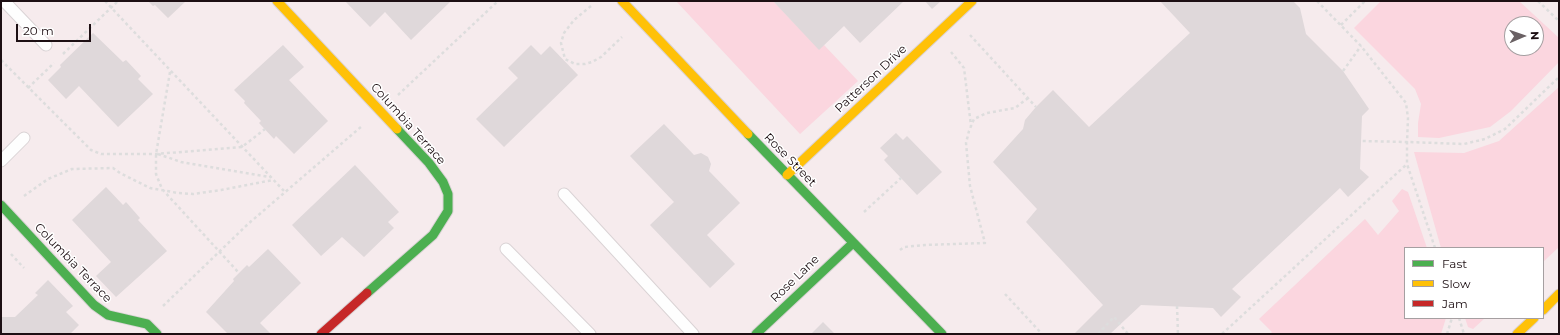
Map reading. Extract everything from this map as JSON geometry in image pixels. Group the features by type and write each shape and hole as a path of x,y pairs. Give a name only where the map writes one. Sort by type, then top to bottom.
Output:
{"street":[{"name":"Columbia Terrace","path":"277,1 429,163 443,182 448,194 448,211 433,235 321,334"},
{"name":"Rose Street","path":"622,1 787,175 942,334"},
{"name":"Patterson Drive","path":"787,175 972,1"},
{"name":"Columbia Terrace","path":"1,205 94,305 108,315 147,324"},
{"name":"Rose Lane","path":"756,334 853,242"},
{"path":"1544,309 1559,294"},
{"path":"1517,334 1533,319"},
{"path":"147,324 157,334"}],"lane":[{"path":"4,1 46,45"},
{"path":"1,161 24,138"},
{"path":"564,194 693,334"},
{"path":"506,249 590,334"}],"path":[{"path":"104,1 284,192"},
{"path":"61,56 118,1"},
{"path":"147,324 169,298 284,192 381,111 498,1"},
{"path":"1317,1 1361,46 1406,103 1408,118 1407,164 1435,247"},
{"path":"1341,25 1365,1"},
{"path":"1538,1 1559,21"},
{"path":"590,6 574,20 564,33 561,43 566,61 576,64 586,64 592,62 601,57 622,38"},
{"path":"967,32 1036,107"},
{"path":"1343,71 1361,46"},
{"path":"949,50 964,68 971,126"},
{"path":"1,60 91,150 101,154 156,154 242,147 265,129"},
{"path":"28,88 56,61"},
{"path":"170,71 156,154 156,174 162,189 239,273"},
{"path":"1362,141 1464,144 1485,139 1505,129 1559,77"},
{"path":"900,250 904,247 925,245 985,243 970,186 967,166 966,143 971,126 974,119 987,113 1015,108 1028,98"},
{"path":"156,154 181,162 270,177"},
{"path":"1222,334 1407,164"},
{"path":"23,197 48,179 72,169 113,168 150,188 193,194 273,180"},
{"path":"864,212 901,178"},
{"path":"1005,294 1042,334"},
{"path":"1177,306 1178,334"},
{"path":"1098,334 1114,316 1128,334"},
{"path":"1447,334 1452,319"},
{"path":"1459,319 1464,334"}],"shaded area":[{"path":"1,1 1559,1 1559,334 1,334"},
{"path":"676,1 773,1 819,49 824,45 858,81 800,134"},
{"path":"1381,1 1519,1 1535,16 1504,16 1504,56 1544,56 1544,24 1559,38 1559,62 1511,111 1490,127 1439,138 1418,137 1418,123 1421,104 1415,89 1354,28"},
{"path":"1559,87 1559,247 1544,261 1544,247 1441,247 1414,152 1464,153 1499,141"},
{"path":"1402,189 1408,192 1427,247 1404,247 1404,319 1446,319 1441,334 1270,334 1272,332 1259,319 1365,219 1378,235 1399,211 1392,201"},
{"path":"1465,319 1484,319 1473,329 1468,327"}],"building":[{"path":"148,1 186,1 168,18 155,5 153,6"},
{"path":"345,1 451,1 411,40 385,12 370,27"},
{"path":"773,1 904,1 860,43 844,26 819,50"},
{"path":"925,1 941,1 932,9"},
{"path":"1160,1 1293,1 1300,8 1306,34 1343,71 1369,109 1362,116 1360,169 1369,177 1348,197 1340,188 1232,289 1241,297 1221,317 1213,308 1141,305 1110,334 1074,334 1103,305 1026,222 1037,209 993,162 1023,129 1025,120 1053,90 1089,127 1190,33"},
{"path":"93,33 123,62 126,60 141,76 138,79 153,94 118,127 79,86 66,99 48,80 61,67 60,65"},
{"path":"283,45 304,67 289,80 328,121 294,154 276,136 274,139 259,123 261,121 234,90"},
{"path":"531,45 541,55 550,46 578,75 504,147 476,119 518,78 508,68"},
{"path":"664,124 694,155 701,153 708,157 711,164 709,171 740,203 707,235 735,264 710,288 650,225 674,202 630,156"},
{"path":"896,133 903,140 907,136 942,172 917,195 884,160 888,156 880,148"},
{"path":"355,165 399,212 388,222 394,228 364,257 342,237 321,256 292,225"},
{"path":"106,187 123,205 126,202 140,218 138,220 167,251 116,297 96,276 111,262 72,220"},
{"path":"268,249 301,283 260,323 271,334 228,334 206,312 234,281 233,279 247,265 249,267"},
{"path":"48,280 73,306 66,312 79,325 70,334 1,334 1,317 15,317 38,295 35,293"},
{"path":"823,322 835,334 811,334"}],"traffic: fast":[{"path":"367,293 433,235 448,211 448,194 443,182 429,163 397,129"},
{"path":"748,134 942,334"},
{"path":"1,205 94,305 108,315 147,324 157,334"},
{"path":"756,334 853,243"}],"traffic: slow":[{"path":"277,1 397,129"},
{"path":"622,1 748,134"},
{"path":"787,175 972,1"},
{"path":"1544,309 1559,294"},
{"path":"1517,334 1533,319"}],"traffic: jam":[{"path":"321,334 367,293"}]}
